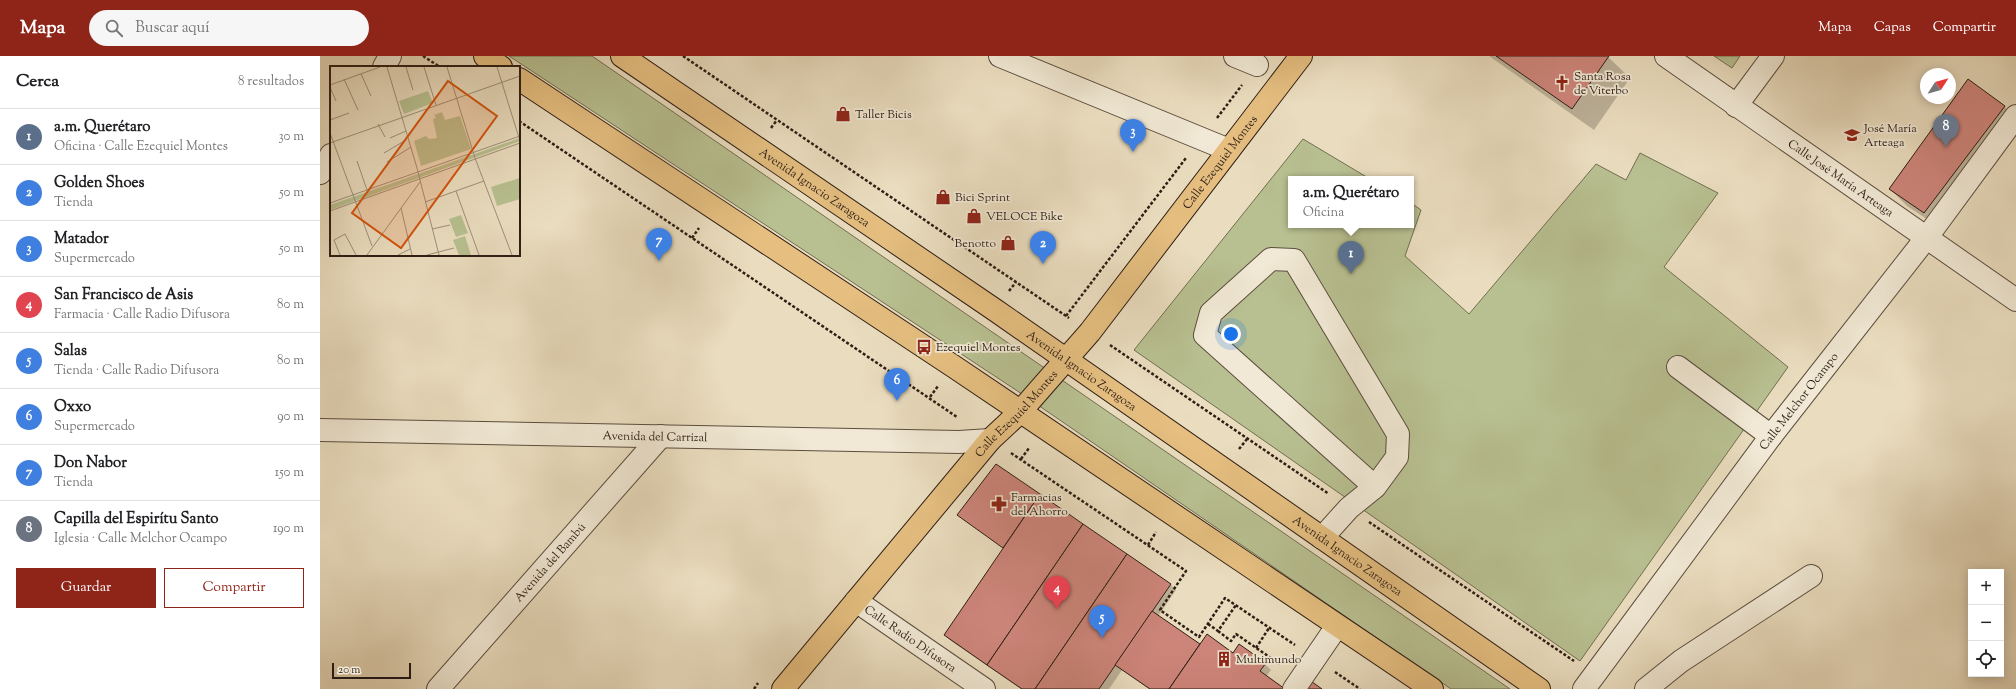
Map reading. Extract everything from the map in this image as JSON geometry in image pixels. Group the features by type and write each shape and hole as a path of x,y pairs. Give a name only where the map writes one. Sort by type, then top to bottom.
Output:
{"main road":[{"path":"485,56 500,66"},
{"name":"Avenida Ignacio Zaragoza","path":"622,56 1066,359 1540,689"},
{"name":"Calle Ezequiel Montes","path":"782,689 990,440 1020,412 1090,332 1301,56"},
{"path":"520,80 1020,412 1432,689"}],"street":[{"path":"385,66 390,56"},
{"path":"1000,56 1229,150"},
{"path":"1235,56 1257,65"},
{"name":"Calle José María Arteaga","path":"1666,56 2016,300"},
{"path":"1736,106 1773,56"},
{"name":"Calle Melchor Ocampo","path":"1589,682 1771,436 1927,237 2016,116"},
{"path":"320,173 330,157"},
{"path":"1322,538 1349,508 1374,487 1398,457 1398,434 1294,260 1271,259 1211,313 1205,335 1374,487"},
{"path":"1678,367 1771,436"},
{"name":"Avenida del Carrizal","path":"320,430 959,442 990,440"},
{"name":"Avenida del Bambú","path":"438,689 661,436"},
{"path":"1646,689 1681,661 1811,576"},
{"name":"Calle Radio Difusora","path":"856,601 984,689"},
{"path":"1294,689 1337,626"}],"path":[{"path":"683,56 1349,508 1589,682"},
{"path":"426,57 439,66"},
{"path":"1066,316 1242,84"},
{"path":"1218,632 1236,605"},
{"path":"1208,624 1231,641 1236,634 1285,668"},
{"path":"1256,648 1269,628"}],"green space":[{"path":"509,56 592,56 1510,689 1451,689 1019,392"},
{"path":"1714,56 1740,56 1732,68"},
{"path":"1303,139 1365,176 1288,176 1288,228 1414,228 1414,205 1421,210 1405,256 1469,314 1596,164 1626,180 1640,153 1718,193 1664,267 1788,367 1580,661 1134,350"}],"building":[{"name":"Santa Rosa de Viterbo","path":"1496,56 1609,56 1572,109"},
{"path":"1968,79 2005,106 1924,213 1889,189 1950,104 1956,104 1956,96"},
{"name":"Farmacias del Ahorro","path":"996,464 1040,494 1003,548 957,515"},
{"path":"1040,494 1083,524 987,665 944,635"},
{"path":"1083,524 1127,554 1035,689 1022,689 987,665"},
{"path":"1127,554 1171,584 1099,689 1035,689"},
{"path":"1152,611 1200,644 1169,689 1150,689 1115,665"},
{"name":"Multimundo","path":"1207,634 1233,653 1239,644 1266,663 1260,671 1285,689 1169,689"},
{"path":"1308,679 1322,689 1302,689"}],"place":[{"name":"Santa Rosa de Viterbo","path":"1562,83"},
{"name":"Taller Bicis","path":"843,114"},
{"name":"José María Arteaga","path":"1852,135"},
{"name":"Capilla del Espirítu Santo","path":"1946,147"},
{"name":"Matador","path":"1133,152"},
{"name":"Bici Sprint","path":"943,197"},
{"name":"VELOCE Bike","path":"974,216"},
{"name":"Benotto","path":"1008,243"},
{"name":"Don Nabor","path":"659,261"},
{"name":"Golden Shoes","path":"1043,264"},
{"name":"a.m. Querétaro","path":"1351,274"},
{"name":"Ezequiel Montes","path":"924,347"},
{"name":"Oxxo","path":"897,401"},
{"name":"Farmacias del Ahorro","path":"999,504"},
{"name":"San Francisco de Asis","path":"1057,609"},
{"name":"Salas","path":"1102,638"},
{"name":"Multimundo","path":"1224,659"}]}
